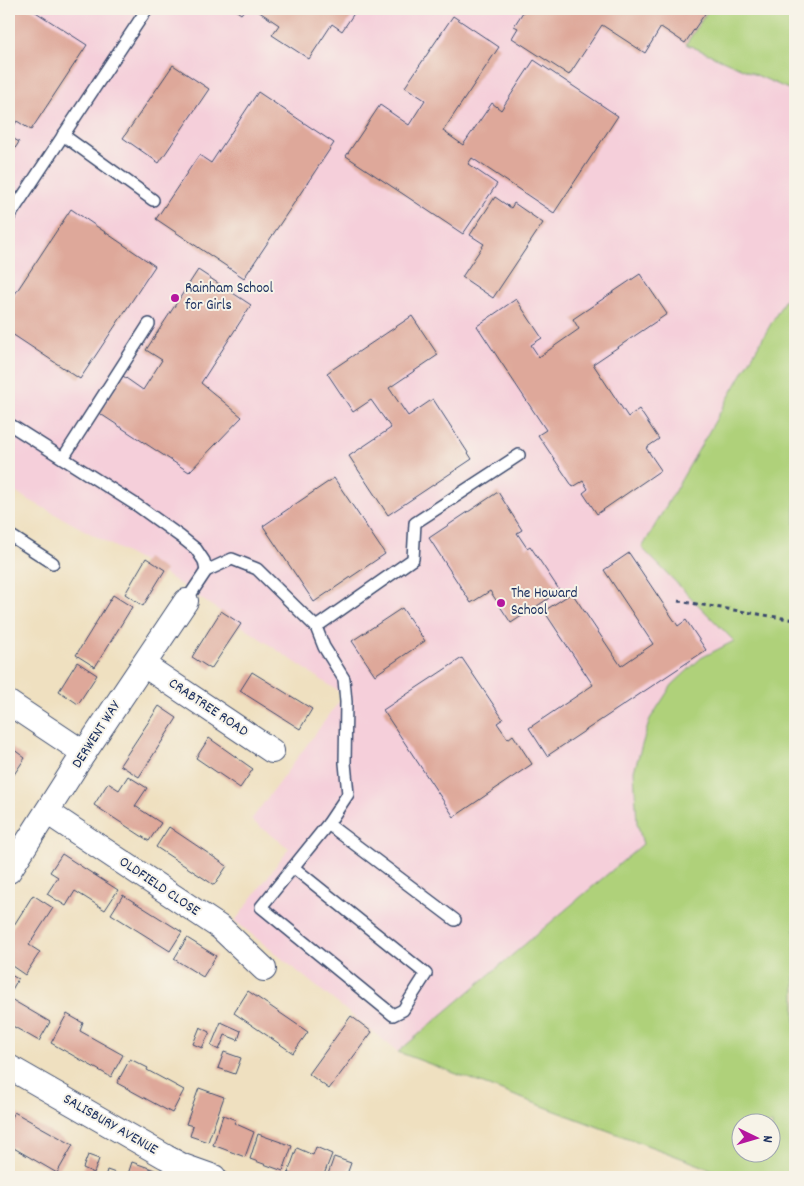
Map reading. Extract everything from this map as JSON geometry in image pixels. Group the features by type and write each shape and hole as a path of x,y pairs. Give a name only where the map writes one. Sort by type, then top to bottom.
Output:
{"street":[{"name":"DERWENT WAY","path":"9,871 84,753 186,601"},
{"name":"CRABTREE ROAD","path":"144,665 272,751"},
{"path":"9,703 84,753"},
{"name":"OLDFIELD CLOSE","path":"47,812 221,928 264,969"},
{"name":"SALISBURY AVENUE","path":"9,1067 181,1172 214,1177"}],"lane":[{"path":"9,217 147,9"},
{"path":"63,135 153,200"},
{"path":"63,458 149,324"},
{"path":"9,424 138,506 196,549 204,561 206,571"},
{"path":"316,627 413,559 415,523 519,455"},
{"path":"10,536 53,563"},
{"path":"186,601 206,571 232,559 257,570 316,627 324,647 344,679 346,702 345,763 348,794 328,824 293,867 262,907 393,1015 403,1010 426,974 293,867"},
{"path":"328,824 455,920"}],"path":[{"path":"678,601 795,620"}],"shaded area":[{"name":"The Howard School","path":"9,9 795,9 795,633 734,641 701,658 672,685 650,719 634,771 683,905 769,1114 732,1114 732,1164 782,1164 782,1145 795,1177 732,1177 398,1052 235,921 289,848 251,820 344,695 163,573 9,489"}],"green space":[{"path":"709,9 795,9 795,92 686,44"},
{"path":"795,282 795,1177 732,1177 398,1052 643,844 637,823 634,771 650,719 672,685 701,658 734,641 642,548"}],"building":[{"path":"15,9 31,9 87,45 31,130 17,121 9,134 9,18"},
{"path":"234,9 245,9 241,14"},
{"path":"255,9 357,9 342,31 332,24 309,59 272,35 279,25"},
{"path":"525,9 701,9 706,12 685,43 661,27 645,53 602,25 569,75 512,38 518,28 514,26"},
{"path":"453,16 499,47 443,131 463,145 492,103 501,110 534,60 618,116 554,213 472,158 468,164 497,184 463,234 346,156 380,105 409,125 425,100 405,87"},
{"path":"173,65 209,89 159,163 123,138"},
{"path":"258,92 334,143 244,278 156,219 199,155 211,163"},
{"path":"9,136 19,142 9,158"},
{"path":"495,197 511,208 514,203 543,223 493,298 462,277 484,244 470,235"},
{"path":"71,209 155,266 80,379 9,332 9,303"},
{"path":"198,270 251,305 201,383 242,417 189,472 99,413 123,376 143,390 162,360 146,350"},
{"path":"640,274 667,314 593,364 628,417 639,409 659,439 646,448 661,470 597,514 583,493 588,489 583,481 573,487 538,435 546,430 477,326 516,299 542,338 531,345 539,357 579,329 573,319"},
{"path":"412,316 438,355 389,388 408,416 433,399 472,459 388,515 349,456 391,428 371,400 353,412 327,373"},
{"path":"334,478 385,554 314,602 263,526"},
{"path":"498,492 522,530 517,533 527,548 530,546 560,591 511,623 490,591 471,603 429,538"},
{"path":"629,553 678,626 686,620 706,650 547,756 529,728 593,685 544,611 572,593 621,666 653,644 604,570"},
{"path":"146,558 165,570 143,606 125,594"},
{"path":"113,595 132,607 95,667 76,655"},
{"path":"402,608 425,641 375,675 352,641"},
{"path":"221,611 241,624 211,669 192,657"},
{"path":"462,658 503,719 497,723 508,739 513,735 532,764 454,817 383,710"},
{"path":"77,662 97,675 78,704 59,691"},
{"path":"252,672 312,709 300,729 240,691"},
{"path":"159,706 177,718 139,777 120,765"},
{"path":"209,738 253,769 240,788 196,758"},
{"path":"9,746 25,758 9,782"},
{"path":"128,776 147,788 135,806 161,823 149,841 94,805 108,783 119,790"},
{"path":"169,827 227,866 214,885 156,847"},
{"path":"62,854 118,890 105,910 75,891 66,906 47,894 58,877 50,872"},
{"path":"33,895 53,908 29,945 40,952 25,975 9,964 9,933"},
{"path":"123,895 182,932 170,951 111,914"},
{"path":"187,938 216,956 203,977 174,959"},
{"path":"9,974 18,979 9,995"},
{"path":"248,991 308,1032 293,1053 234,1013"},
{"path":"9,998 50,1022 39,1041 9,1024"},
{"path":"67,1014 83,1023 80,1031 123,1055 111,1077 51,1043"},
{"path":"351,1016 372,1032 329,1089 309,1074"},
{"path":"221,1022 241,1031 238,1040 225,1035 219,1050 211,1046"},
{"path":"200,1027 210,1032 202,1048 193,1044"},
{"path":"224,1052 241,1058 235,1074 218,1068"},
{"path":"130,1059 184,1090 172,1113 117,1083"},
{"path":"199,1088 224,1097 208,1142 190,1136 193,1126 186,1124"},
{"path":"14,1112 73,1145 57,1173 12,1147 9,1152 9,1121"},
{"path":"223,1115 236,1120 234,1123 254,1132 245,1157 213,1145"},
{"path":"258,1134 292,1146 283,1171 250,1159"},
{"path":"316,1147 332,1154 323,1177 300,1177 288,1173 297,1148 313,1155"},
{"path":"88,1155 99,1159 94,1173 83,1168"},
{"path":"334,1157 351,1163 346,1177 327,1177"},
{"path":"132,1162 155,1170 152,1177 127,1177"},
{"path":"107,1170 127,1177 105,1177"},
{"path":"358,1172 373,1177 356,1177"},
{"path":"381,1173 391,1177 379,1177"}],"place":[{"name":"Rainham School for Girls","path":"175,298"},
{"name":"The Howard School","path":"501,603"}]}
